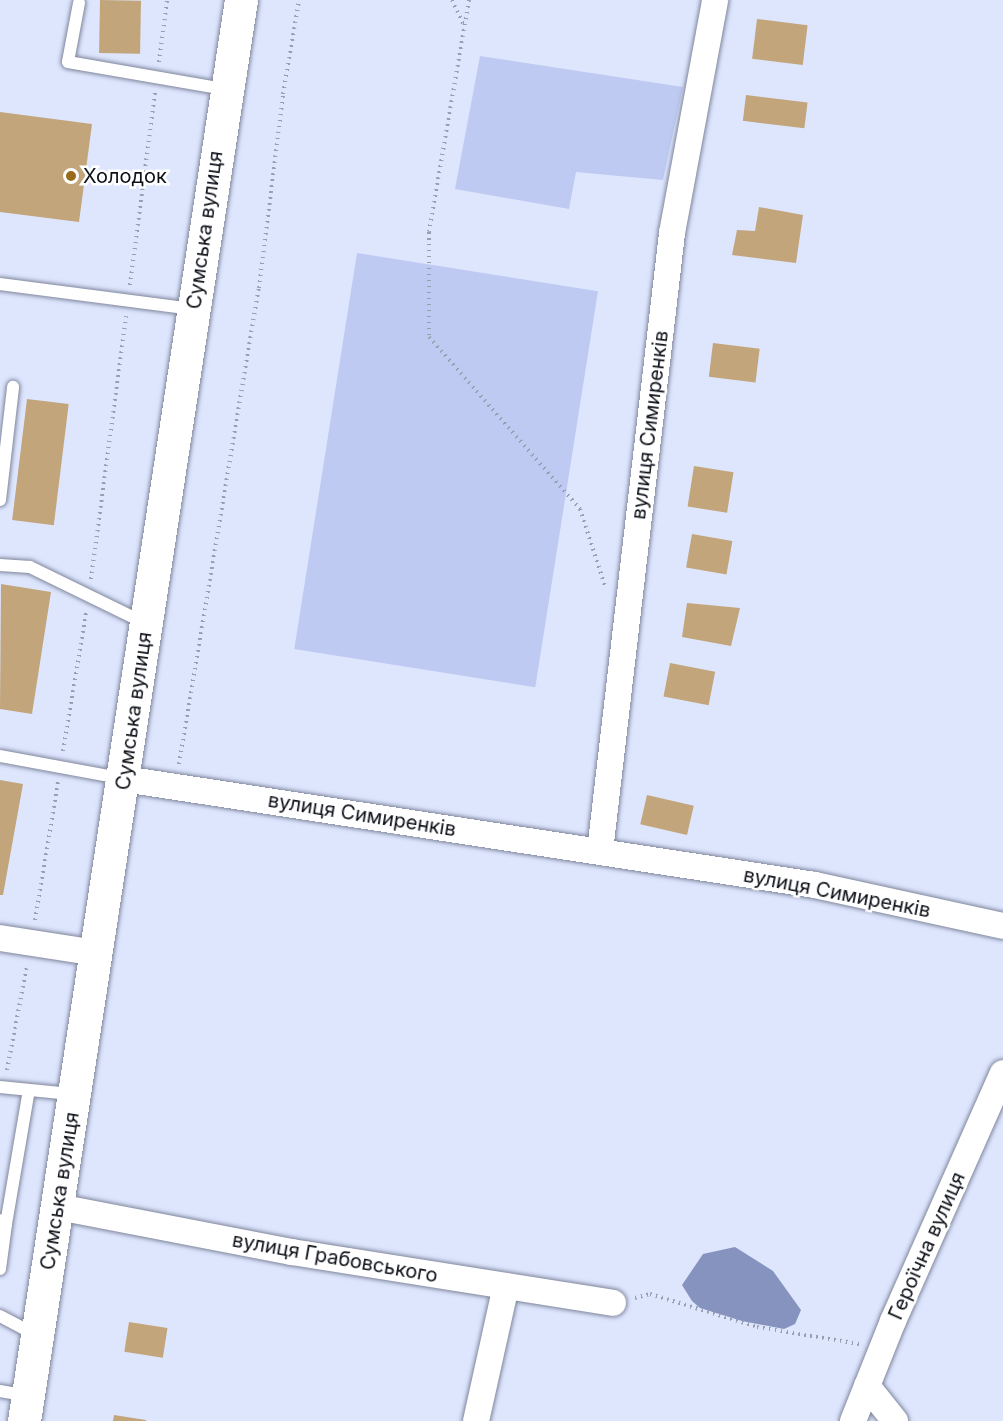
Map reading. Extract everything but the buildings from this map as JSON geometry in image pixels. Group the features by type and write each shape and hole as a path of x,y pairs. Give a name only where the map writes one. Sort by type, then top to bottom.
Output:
{"main road":[{"name":"Сумська вулиця","path":"18,1403 38,1335 98,953 241,0"}],"street":[{"name":"вулиця Симиренків","path":"600,851 672,233 715,0"},
{"name":"вулиця Симиренків","path":"124,779 815,885 1003,926"},
{"path":"0,938 98,953"},
{"name":"Героїчна вулиця","path":"853,1421 882,1348 1003,1073"},
{"name":"вулиця Грабовського","path":"58,1207 292,1252 613,1303"},
{"path":"476,1421 506,1286"},
{"path":"867,1386 896,1421"}],"lane":[{"path":"79,3 68,62 157,79 227,89"},
{"path":"0,284 127,303 194,309"},
{"path":"0,500 13,387"},
{"path":"0,565 30,567 147,624"},
{"path":"0,756 124,779"},
{"path":"2,1087 75,1095"},
{"path":"0,1269 3,1226 29,1090"},
{"path":"0,1316 38,1335"}],"path":[{"path":"2,1087 31,943 89,595 167,0"},
{"path":"175,787 259,288 283,94 299,0"},
{"path":"452,0 464,27"},
{"path":"469,0 429,232 429,337 580,509 600,563 608,596"},
{"path":"613,1303 650,1294 757,1327 882,1348"}],"shaded area":[{"path":"480,56 683,87 663,180 576,172 569,209 455,189"},
{"path":"357,253 598,291 535,687 294,649"},
{"path":"735,1247 773,1271 801,1310 795,1324 784,1329 742,1321 700,1308 692,1301 682,1285 703,1254"}],"place":[{"name":"Холодок","path":"71,176"}]}
